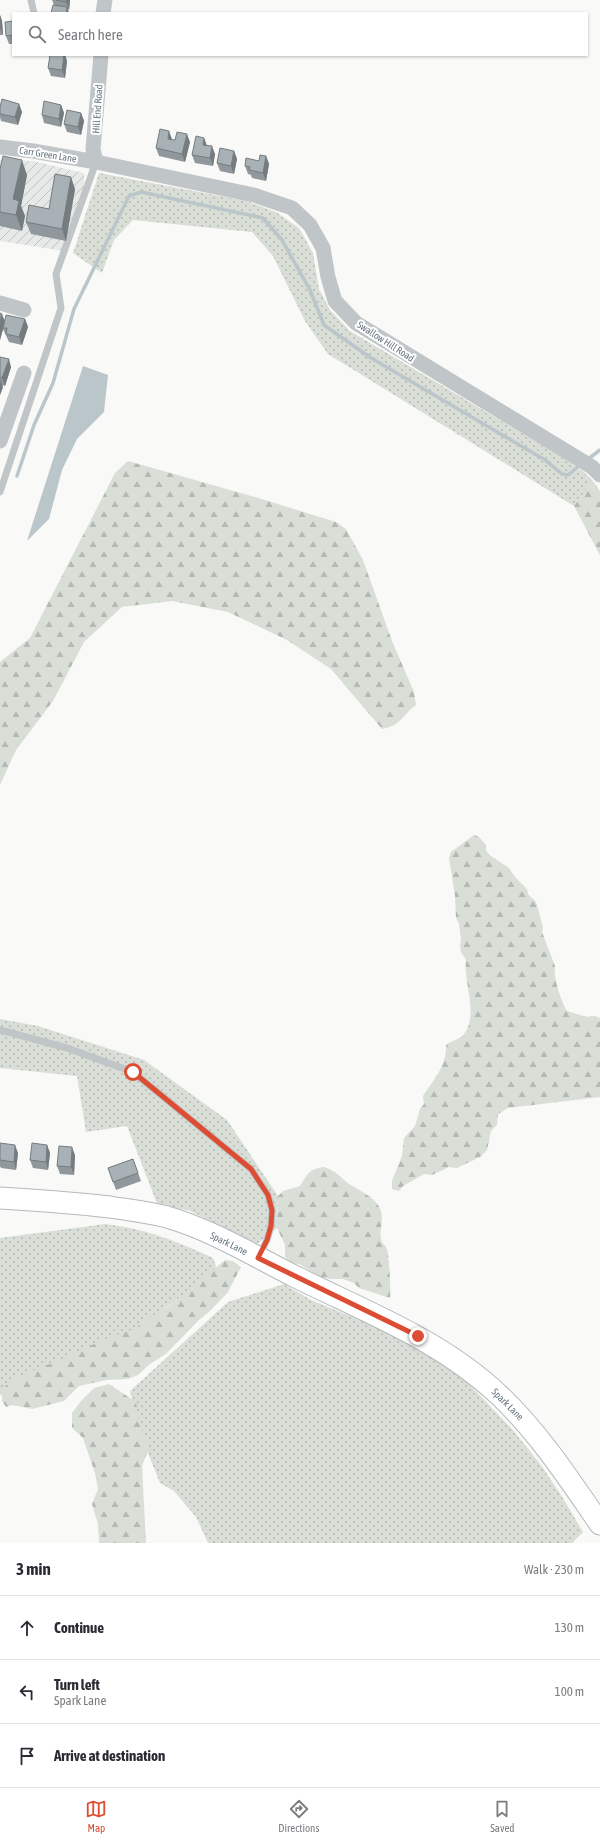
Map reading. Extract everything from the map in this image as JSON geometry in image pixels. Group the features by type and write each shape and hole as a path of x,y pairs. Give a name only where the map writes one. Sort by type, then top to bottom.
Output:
{"main road":[{"name":"Spark Lane","path":"0,1198 58,1201 126,1209 167,1217 217,1236 258,1258 418,1336 476,1374 499,1395 540,1438 600,1524"}],"street":[{"path":"103,12 105,0"},
{"name":"Hill End Road","path":"96,162 94,149 101,56"},
{"name":"Carr Green Lane","path":"0,147 96,162"},
{"name":"Swallow Hill Road","path":"96,162 254,195 292,208 310,225 323,248 328,277 335,301 356,323 592,467 600,475"},
{"path":"0,303 24,310"},
{"path":"0,441 24,373"}],"lane":[{"path":"31,0 34,12"},
{"path":"0,492 61,308 56,274 96,162"},
{"path":"0,1030 68,1048 133,1072 251,1169 268,1195 272,1210 271,1226 267,1240 258,1258"}],"shaded area":[{"path":"0,160 33,161 84,173 85,192 64,251 0,241"},
{"path":"83,366 108,375 104,412 77,439 62,470 49,519 27,541"}],"green space":[{"path":"99,173 247,201 276,212 299,228 313,253 319,289 330,310 350,331 554,452 584,472 593,481 574,506 328,354 305,321 273,256 252,232 133,220 114,240 102,273 73,253"},
{"path":"128,461 336,522 346,529 363,560 392,641 414,692 416,705 393,726 382,729 331,669 287,640 228,612 172,601 122,607 84,642 53,701 16,750 0,785 0,662 30,638 115,473"},
{"path":"593,481 600,491 600,555 574,506"},
{"path":"474,835 479,837 486,845 486,851 491,856 509,868 515,877 527,889 528,894 536,902 543,927 542,932 555,966 555,976 558,989 567,1011 587,1017 595,1016 600,1018 600,1097 508,1108 498,1114 497,1125 491,1131 487,1150 480,1157 457,1168 449,1167 432,1175 424,1174 403,1186 399,1191 392,1189 392,1181 402,1156 404,1138 415,1126 420,1109 424,1104 423,1096 442,1066 446,1053 446,1045 460,1038 464,1034 470,1018 470,998 466,960 461,952 460,946 461,939 459,924 456,918 455,896 449,858 451,852"},
{"path":"0,1019 38,1026 144,1060 227,1120 278,1196 277,1228 257,1244 188,1210 158,1206 127,1126 86,1132 77,1076 0,1068"},
{"path":"324,1167 335,1172 349,1184 372,1198 379,1206 382,1215 381,1238 382,1242 387,1248 388,1253 390,1298 359,1288 354,1283 343,1279 329,1279 320,1277 299,1264 291,1263 285,1257 285,1245 277,1228 278,1196 283,1191 300,1186 311,1171"},
{"path":"105,1224 148,1232 186,1246 213,1258 217,1269 137,1330 6,1388 0,1396 0,1238"},
{"path":"225,1260 233,1261 241,1267 228,1292 166,1354 150,1364 138,1375 128,1379 107,1380 79,1386 64,1401 32,1409 12,1405 6,1407 2,1401 2,1389 15,1378 107,1338 135,1329 146,1319 168,1307"},
{"path":"284,1284 311,1300 386,1331 438,1358 471,1386 512,1429 541,1465 583,1532 572,1543 208,1543 196,1517 174,1491 160,1483 139,1431 130,1391 228,1302"},
{"path":"109,1384 136,1402 139,1421 149,1448 142,1466 146,1543 99,1543 98,1524 92,1504 98,1489 95,1473 83,1438 72,1428 72,1413 81,1401 94,1388"}],"building":[{"path":"53,5 67,7 66,12 51,12"},
{"path":"12,21 12,35 6,36 5,22"},
{"path":"50,56 64,56 62,70 48,68"},
{"path":"2,99 19,104 15,117 0,114"},
{"path":"44,101 61,105 59,119 42,115"},
{"path":"67,110 81,113 78,127 64,124"},
{"path":"160,129 169,131 168,139 175,140 177,132 187,134 182,154 156,148"},
{"path":"196,136 204,138 203,145 212,146 210,158 192,155"},
{"path":"220,148 234,151 231,166 217,163"},
{"path":"260,155 266,156 263,173 249,170 250,167 245,166 246,158 259,161"},
{"path":"3,156 22,160 13,199 19,201 16,215 0,212 0,169"},
{"path":"55,174 71,177 62,229 26,222 29,205 49,209"},
{"path":"6,315 25,319 19,337 6,334 7,328 3,328"},
{"path":"0,357 9,359 2,378 0,377"},
{"path":"0,1143 15,1145 14,1162 0,1160"},
{"path":"32,1143 47,1145 46,1162 30,1160"},
{"path":"59,1146 72,1147 71,1167 57,1166"},
{"path":"133,1159 138,1173 113,1182 108,1168"}],"waterway":[{"path":"17,476 34,425 53,383 74,309 129,196 141,192 263,218 282,240 310,290 324,325 371,358 545,460 562,474 568,475 580,465"},
{"path":"587,460 600,450"}],"route":[{"path":"133,1072 251,1169 268,1195 272,1210 271,1226 267,1240 258,1258 337,1298 374,1314 418,1336"}]}
